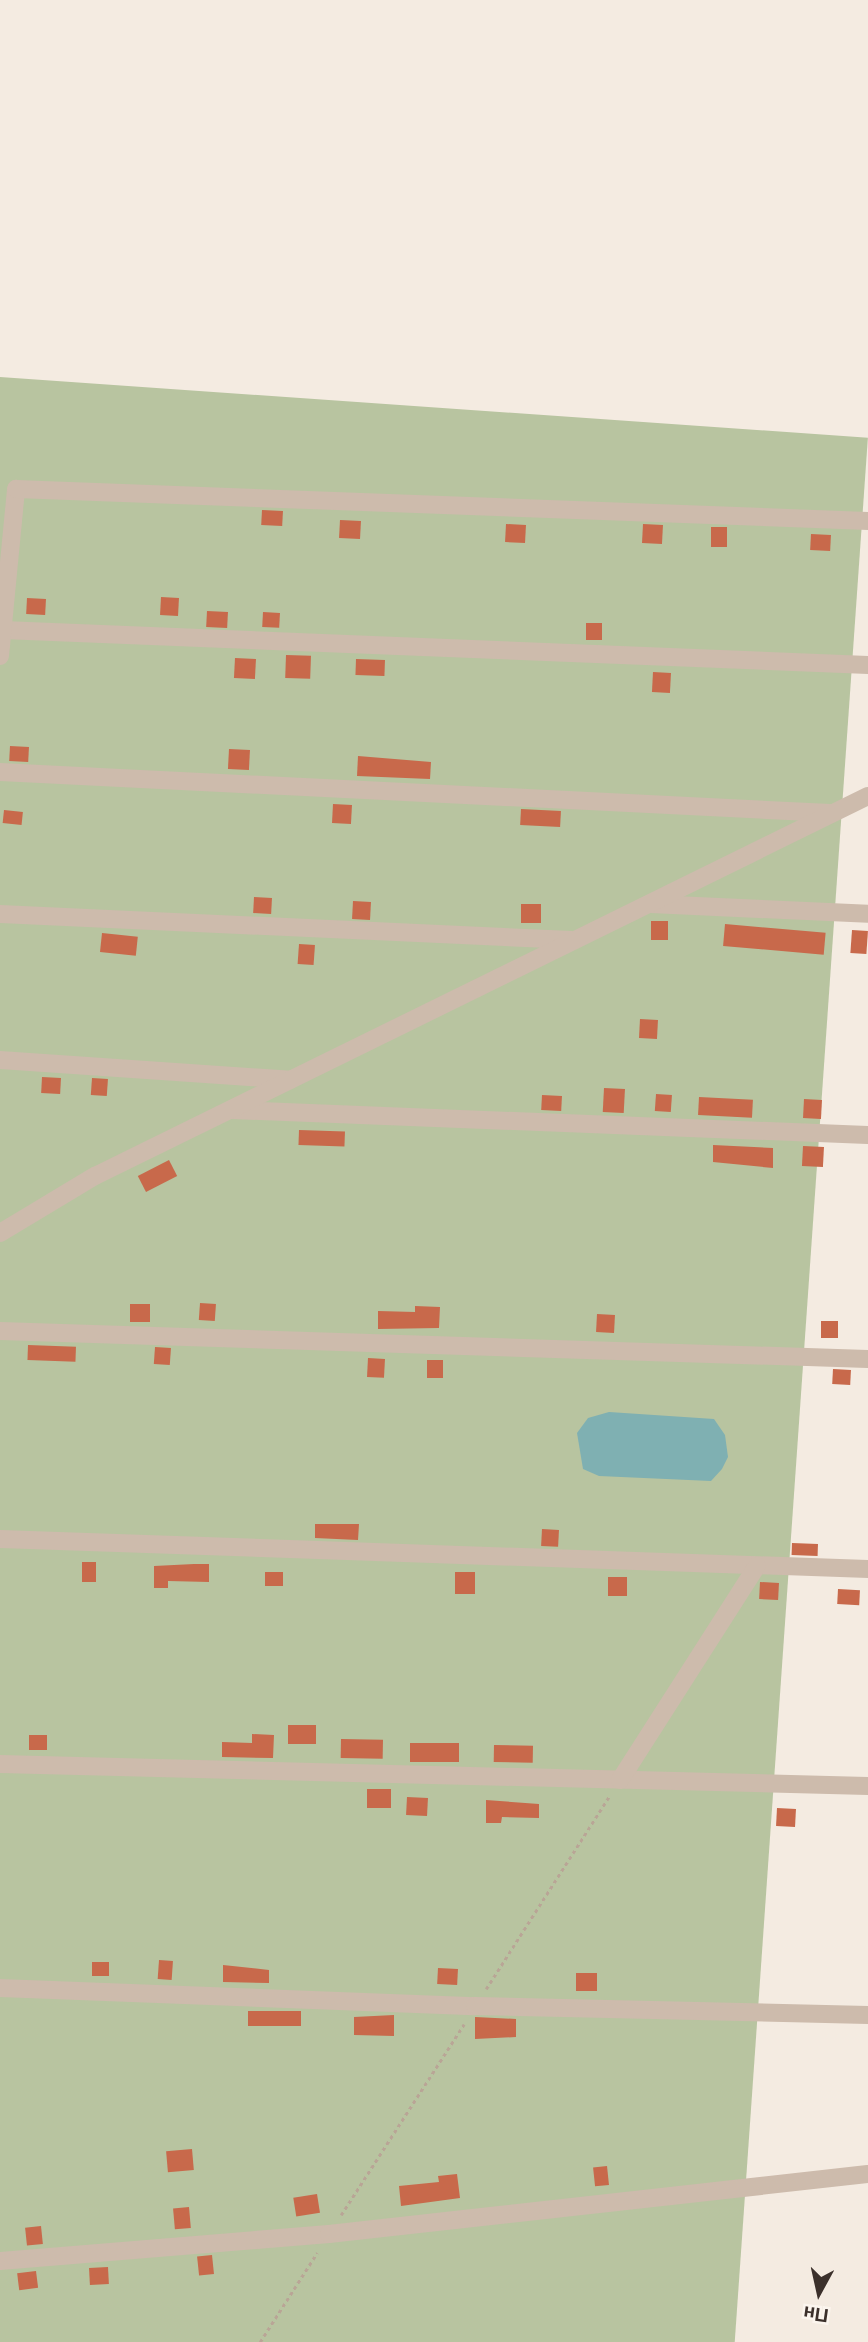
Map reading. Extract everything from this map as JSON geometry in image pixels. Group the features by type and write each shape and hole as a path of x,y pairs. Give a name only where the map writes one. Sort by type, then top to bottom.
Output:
{"street":[{"path":"0,656 16,489 868,521"},
{"path":"2,630 868,665"},
{"path":"0,772 834,813"},
{"path":"0,1233 95,1176 868,796"},
{"path":"649,904 868,914"},
{"path":"0,914 575,941"},
{"path":"0,1060 290,1080"},
{"path":"230,1110 868,1135"},
{"path":"0,1331 868,1359"},
{"path":"0,1539 868,1569"},
{"path":"620,1780 757,1566"},
{"path":"0,1764 868,1786"},
{"path":"0,1988 475,2006 868,2015"},
{"path":"0,2260 329,2234 868,2174"}],"path":[{"path":"260,2342 620,1780"}],"green space":[{"path":"0,377 868,438 735,2342 0,2342"}],"water":[{"path":"609,1412 714,1419 725,1435 728,1457 711,1481 599,1476 583,1469 577,1433 588,1418"}],"building":[{"path":"262,510 283,511 282,526 261,525"},
{"path":"340,520 361,521 360,539 339,538"},
{"path":"506,524 526,525 525,543 505,542"},
{"path":"643,524 663,525 662,544 642,543"},
{"path":"711,527 727,527 727,547 711,547"},
{"path":"811,534 831,535 830,551 810,550"},
{"path":"161,597 179,598 178,616 160,615"},
{"path":"27,598 46,599 45,615 26,614"},
{"path":"207,611 228,612 227,628 206,627"},
{"path":"263,612 280,613 279,628 262,627"},
{"path":"586,623 602,623 602,640 586,640"},
{"path":"286,655 311,656 310,679 285,678"},
{"path":"235,658 256,659 255,679 234,678"},
{"path":"356,659 385,660 384,676 355,675"},
{"path":"653,672 671,673 670,693 652,692"},
{"path":"10,746 29,747 28,762 9,761"},
{"path":"229,749 250,750 249,770 228,769"},
{"path":"358,756 431,762 430,779 357,776"},
{"path":"333,804 352,805 351,824 332,823"},
{"path":"521,809 561,811 560,827 520,825"},
{"path":"4,810 23,812 22,825 3,823"},
{"path":"254,897 272,898 271,914 253,913"},
{"path":"353,901 371,902 370,920 352,919"},
{"path":"521,904 541,904 541,923 521,923"},
{"path":"651,921 668,921 668,940 651,940"},
{"path":"725,924 826,933 824,955 723,946"},
{"path":"852,930 868,931 866,954 850,953"},
{"path":"102,933 138,937 136,956 100,952"},
{"path":"299,944 315,945 314,965 298,964"},
{"path":"640,1019 658,1020 657,1039 639,1038"},
{"path":"42,1077 61,1078 60,1094 41,1093"},
{"path":"92,1078 108,1079 107,1096 91,1095"},
{"path":"604,1088 625,1089 624,1113 603,1112"},
{"path":"656,1094 672,1095 671,1112 655,1111"},
{"path":"542,1095 562,1096 561,1111 541,1110"},
{"path":"699,1097 753,1100 752,1118 698,1115"},
{"path":"804,1099 822,1100 821,1119 803,1118"},
{"path":"299,1130 345,1132 344,1147 298,1145"},
{"path":"713,1145 773,1148 773,1168 713,1162"},
{"path":"803,1146 824,1147 823,1167 802,1166"},
{"path":"169,1160 177,1176 146,1192 138,1176"},
{"path":"200,1303 216,1304 215,1321 199,1320"},
{"path":"130,1304 150,1304 150,1322 130,1322"},
{"path":"415,1306 440,1307 439,1328 378,1329 378,1311 415,1312"},
{"path":"597,1314 615,1315 614,1333 596,1332"},
{"path":"821,1321 838,1321 838,1338 821,1338"},
{"path":"28,1345 76,1347 75,1362 27,1360"},
{"path":"155,1347 171,1348 170,1365 154,1364"},
{"path":"368,1358 385,1359 384,1378 367,1377"},
{"path":"427,1360 443,1360 443,1378 427,1378"},
{"path":"833,1369 851,1370 850,1385 832,1384"},
{"path":"315,1524 359,1524 358,1540 315,1538"},
{"path":"542,1529 559,1530 558,1547 541,1546"},
{"path":"792,1543 818,1544 818,1556 792,1555"},
{"path":"82,1562 96,1562 96,1582 82,1582"},
{"path":"209,1564 209,1582 168,1581 168,1588 154,1588 154,1566"},
{"path":"265,1572 283,1572 283,1586 265,1586"},
{"path":"455,1572 475,1572 475,1594 455,1594"},
{"path":"608,1577 627,1577 627,1596 608,1596"},
{"path":"760,1582 779,1583 778,1600 759,1599"},
{"path":"838,1589 860,1590 859,1605 837,1604"},
{"path":"288,1725 316,1725 316,1744 288,1744"},
{"path":"252,1734 274,1735 273,1758 222,1757 222,1742 252,1743"},
{"path":"29,1735 47,1735 47,1750 29,1750"},
{"path":"341,1739 383,1740 383,1759 341,1758"},
{"path":"410,1743 459,1743 459,1762 410,1762"},
{"path":"494,1745 533,1746 533,1763 494,1762"},
{"path":"367,1789 391,1789 391,1808 367,1808"},
{"path":"407,1797 428,1798 427,1816 406,1815"},
{"path":"486,1800 539,1804 539,1818 502,1817 501,1823 486,1823"},
{"path":"777,1808 796,1809 795,1827 776,1826"},
{"path":"159,1960 173,1961 172,1980 158,1979"},
{"path":"92,1962 109,1962 109,1976 92,1976"},
{"path":"223,1965 269,1970 269,1983 223,1982"},
{"path":"438,1968 458,1969 457,1985 437,1984"},
{"path":"576,1973 597,1973 597,1991 576,1991"},
{"path":"248,2011 301,2011 301,2026 248,2026"},
{"path":"394,2015 394,2036 354,2035 354,2017"},
{"path":"475,2017 516,2019 516,2037 475,2039"},
{"path":"192,2149 194,2170 168,2172 166,2151"},
{"path":"607,2166 609,2185 595,2186 593,2167"},
{"path":"457,2174 460,2198 401,2206 399,2186 439,2182 438,2176"},
{"path":"317,2194 320,2213 296,2217 293,2198"},
{"path":"189,2207 191,2228 175,2229 173,2208"},
{"path":"41,2226 43,2244 27,2246 25,2228"},
{"path":"212,2255 214,2274 199,2275 197,2257"},
{"path":"108,2267 109,2284 90,2285 89,2268"},
{"path":"36,2271 38,2288 19,2290 17,2273"}]}
